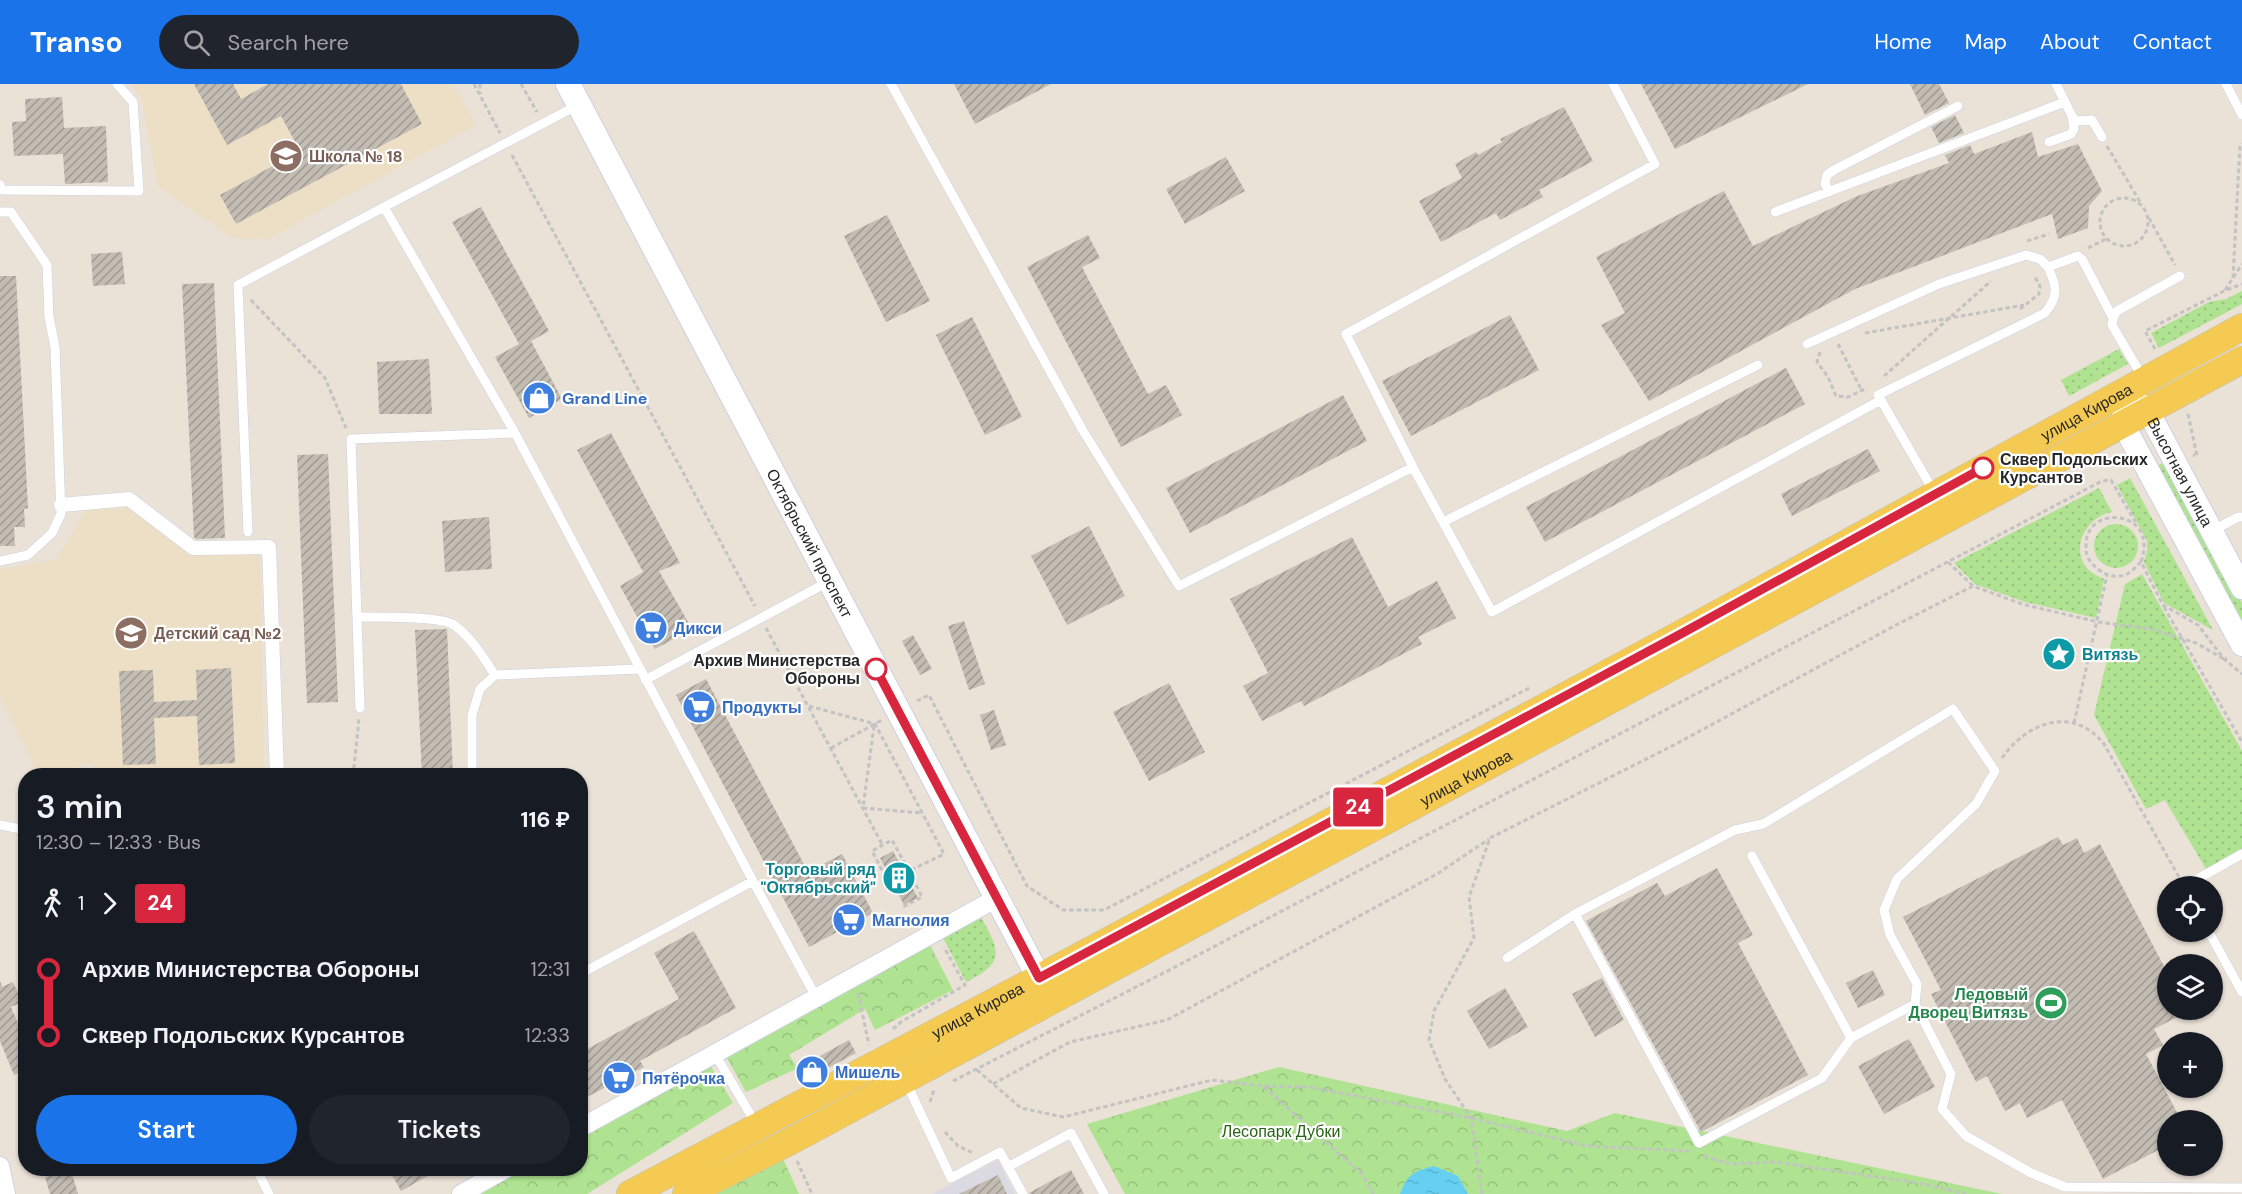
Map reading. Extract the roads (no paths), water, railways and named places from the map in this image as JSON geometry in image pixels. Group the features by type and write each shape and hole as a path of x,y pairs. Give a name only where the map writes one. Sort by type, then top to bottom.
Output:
{"main road":[{"name":"Октябрьский проспект","path":"573,94 1045,990"},
{"name":"улица Кирова","path":"686,1194 789,1143 905,1080 1045,990 1688,630 2242,327"},
{"name":"улица Кирова","path":"630,1194 757,1127 1045,990 2242,360"}],"street":[{"name":"Высотная улица","path":"2135,385 2242,588"},
{"name":"Высотная улица","path":"2135,385 2123,424 2242,645"},
{"path":"61,505 129,499 193,548 268,547 277,768"},
{"path":"248,532 249,547"},
{"path":"588,1124 997,898"},
{"path":"0,1166 6,1194"},
{"path":"461,1194 493,1176"}],"lane":[{"path":"1,189 139,191 133,102 117,84"},
{"path":"891,84 1082,429 1179,586 1413,467 1347,334 1654,164 1613,84"},
{"path":"2049,142 2071,134 2075,123 2056,84"},
{"path":"2226,84 2242,116"},
{"path":"248,532 238,285 506,143 542,122 573,94"},
{"path":"1775,212 2065,102"},
{"path":"1829,192 1825,184 1827,175 1834,170 1958,106"},
{"path":"2072,116 2076,121 2092,120 2102,136"},
{"path":"384,207 515,433 816,997"},
{"path":"0,212 11,212 47,265 49,317 55,346 62,514 52,533 28,555 0,561"},
{"path":"1807,344 1939,284 2010,259 2026,255 2040,259 2048,267 2056,290 2054,302 2045,313 1878,395 1935,494"},
{"path":"2048,267 2070,257 2078,256 2082,259 2113,318"},
{"path":"2135,385 2112,325 2113,318 2117,311 2181,276"},
{"path":"1443,522 1758,365"},
{"path":"1409,459 1492,612 1881,400"},
{"path":"360,708 351,439 515,433"},
{"path":"2212,531 2242,517"},
{"path":"645,680 830,582"},
{"path":"357,617 419,619 452,623 471,640 495,675"},
{"path":"472,768 472,715 480,689 495,675 639,669"},
{"path":"1507,958 1575,914 1735,830 1763,824 1953,709 1995,771 1976,804 1897,879 1884,910 1890,935 1917,984 1915,1004 1951,1074 1942,1109 1966,1136 2031,1173 2065,1187 2242,1188"},
{"path":"0,825 18,828"},
{"path":"2202,876 2242,854"},
{"path":"1752,856 1851,1038"},
{"path":"588,970 753,881"},
{"path":"1575,914 1699,1143 1822,1078 1851,1038 1915,1004"},
{"path":"2214,942 2242,992"},
{"path":"715,1054 757,1127"},
{"path":"905,1080 951,1178 1000,1152 1023,1194"},
{"path":"1008,1167 1071,1133 1104,1194"},
{"path":"260,1176 269,1194"}],"water":[{"path":"1434,1166 1458,1176 1468,1194 1400,1194 1405,1182 1412,1174"}],"place":[{"name":"Школа № 18","path":"286,156"},
{"name":"Grand Line","path":"539,398"},
{"name":"Сквер Подольских Курсантов","path":"1983,468"},
{"name":"Дикси","path":"651,628"},
{"name":"Детский сад №2","path":"131,633"},
{"name":"Витязь","path":"2059,654"},
{"name":"Архив Министерства Обороны","path":"876,669"},
{"name":"Продукты","path":"699,707"},
{"name":"Торговый ряд \"Октябрьский\"","path":"899,878"},
{"name":"Магнолия","path":"849,920"},
{"name":"Ледовый Дворец Витязь","path":"2051,1003"},
{"name":"Мишель","path":"812,1072"},
{"name":"Пятёрочка","path":"619,1078"}],"park label":[{"name":"Лесопарк Дубки","path":"1281,1131"}]}
